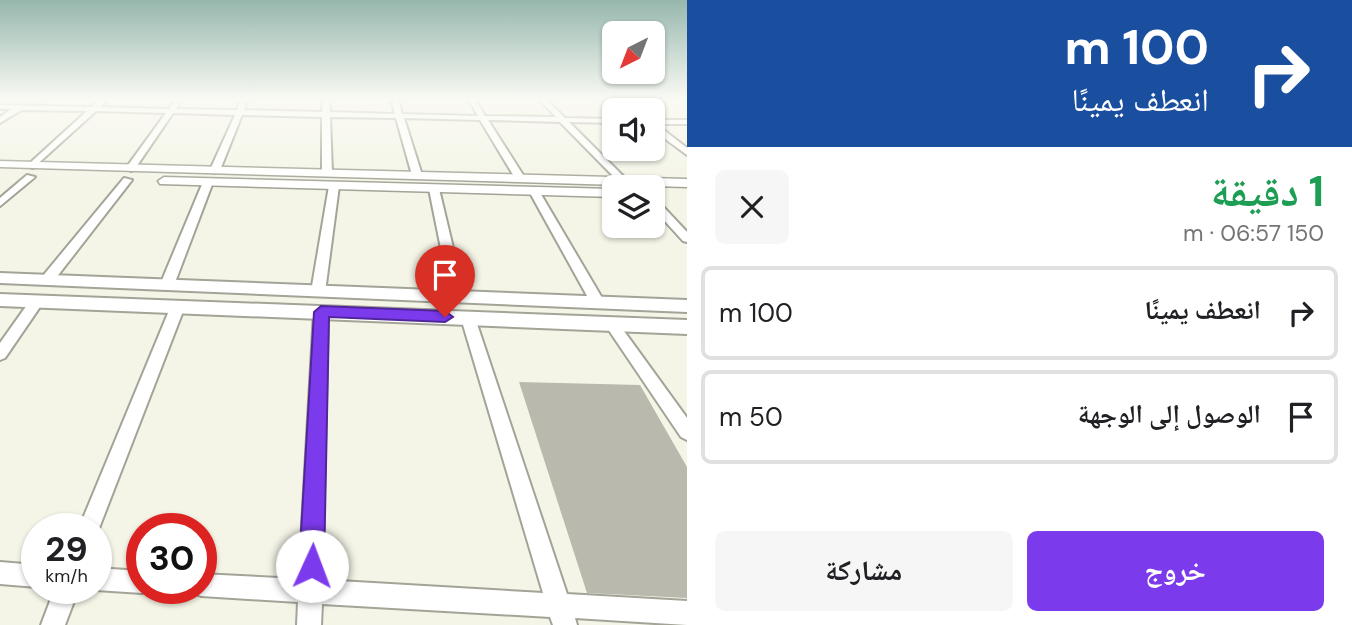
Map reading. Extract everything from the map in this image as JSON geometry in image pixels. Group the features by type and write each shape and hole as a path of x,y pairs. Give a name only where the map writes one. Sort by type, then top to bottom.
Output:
{"main road":[{"path":"0,278 687,306"},
{"path":"0,300 687,327"}],"street":[{"path":"0,203 76,128"},
{"path":"47,280 129,174 160,128"},
{"path":"215,170 232,128"},
{"path":"326,128 327,173"},
{"path":"403,128 417,175"},
{"path":"488,128 520,178"},
{"path":"570,128 617,175"},
{"path":"665,134 687,152"},
{"path":"0,164 32,171 129,174 208,182 602,193"},
{"path":"129,174 215,170 602,180"},
{"path":"0,176 32,171"},
{"path":"167,285 208,182"},
{"path":"665,182 687,183"},
{"path":"318,292 334,186"},
{"path":"434,188 458,298"},
{"path":"534,191 598,303"},
{"path":"665,194 687,195"},
{"path":"665,215 687,239"},
{"path":"0,354 37,301"},
{"path":"96,513 178,306"},
{"path":"309,625 321,312"},
{"path":"468,318 562,615"},
{"path":"611,323 687,432"},
{"path":"0,573 21,575"},
{"path":"217,586 562,615 687,613"},
{"path":"53,625 61,604"}],"building":[{"path":"519,382 640,385 687,467 687,598 587,593"}],"route":[{"path":"312,566 321,312 445,317"}]}
